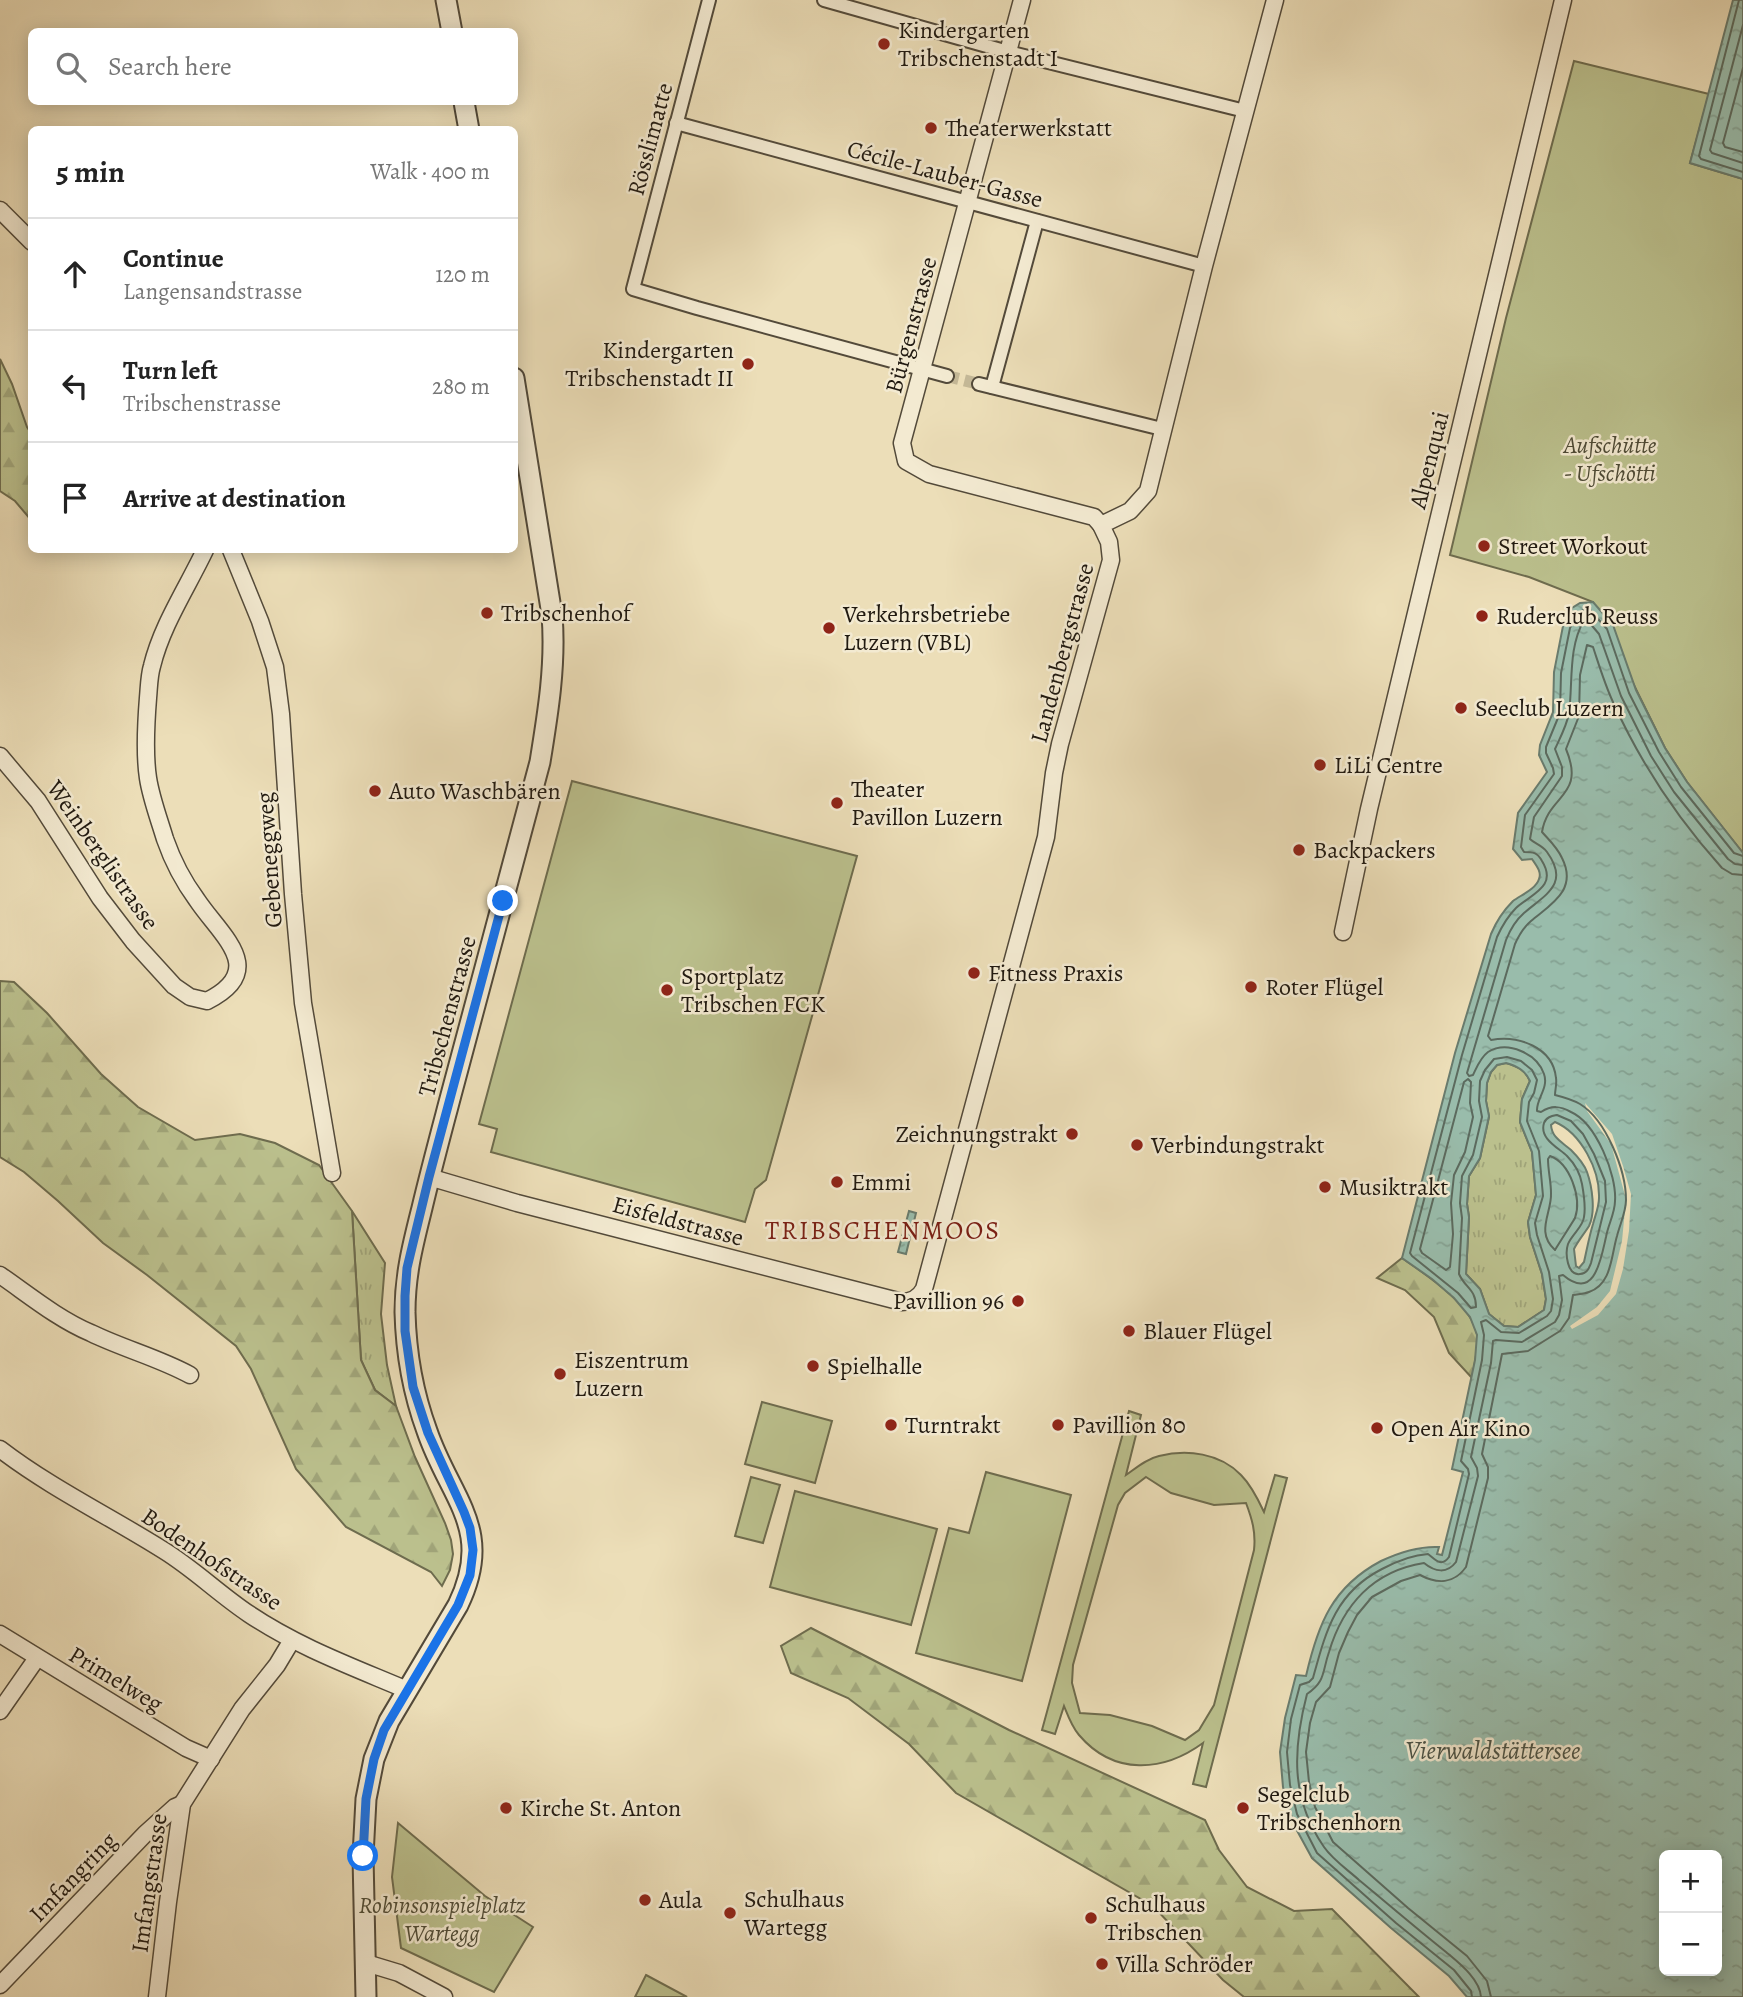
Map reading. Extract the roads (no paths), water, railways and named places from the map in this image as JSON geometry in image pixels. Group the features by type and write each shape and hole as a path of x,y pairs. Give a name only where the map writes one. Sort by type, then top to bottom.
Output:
{"street":[{"path":"446,0 451,28"},
{"name":"Rösslimatte","path":"709,0 633,289 697,309 922,369"},
{"path":"824,0 1008,52 1245,111"},
{"name":"Bürgenstrasse","path":"1022,0 902,443 906,461 929,474 1094,517 1101,525"},
{"path":"1101,525 1130,511 1148,491 1203,266 1275,0"},
{"name":"Alpenquai","path":"1343,932 1372,796 1563,0"},
{"path":"465,105 468,126"},
{"name":"Cécile-Lauber-Gasse","path":"676,123 1203,266"},
{"path":"0,210 28,238"},
{"path":"1037,221 985,385 1162,429"},
{"path":"922,369 947,376"},
{"name":"Tribschenstrasse","path":"366,1997 363,1856 366,1799 374,1759 384,1730 458,1605 470,1575 473,1550 470,1528 428,1433 413,1387 405,1331 407,1268 540,762 551,699 552,614 523,484 518,425"},
{"name":"Landenbergstrasse","path":"916,1298 924,1289 1046,837 1060,744 1111,560 1109,542 1101,525"},
{"name":"Weinberglistrasse","path":"0,756 38,801 100,898 133,941 174,986 190,997 207,1001 224,992 235,978 237,961 230,941 177,872 148,779 146,757 151,667 165,630 204,553"},
{"name":"Gebeneggweg","path":"232,553 260,621 275,667 303,1003 332,1173"},
{"name":"Eisfeldstrasse","path":"429,1177 517,1203 902,1302 910,1302 916,1298"},
{"path":"0,1275 72,1324 171,1364 190,1376"},
{"name":"Bodenhofstrasse","path":"0,1449 29,1471 164,1550 247,1613 292,1640 407,1690"},
{"name":"Primelweg","path":"0,1634 186,1748 211,1759"},
{"name":"Imfangstrasse","path":"157,1997 182,1804 242,1709 277,1665 292,1640"},
{"path":"0,1711 37,1658"},
{"name":"Imfangring","path":"0,1985 145,1834 182,1804"},
{"path":"366,1963 399,1973 444,1997"}],"water":[{"path":"1733,0 1743,0 1743,179 1690,163"},
{"name":"Vierwaldstättersee","path":"1593,602 1613,625 1636,690 1665,748 1687,782 1743,853 1743,1997 1467,1997 1449,1976 1312,1858 1294,1825 1283,1787 1280,1752 1296,1675 1306,1676 1316,1640 1330,1609 1350,1583 1381,1561 1402,1552 1424,1548 1439,1547 1437,1554 1442,1555 1463,1472 1452,1469 1475,1360 1477,1335 1470,1317 1454,1298 1402,1258 1455,1053 1491,934 1506,909 1535,886 1540,876 1532,859 1522,860 1513,849 1518,813 1547,772 1539,755 1540,745 1553,712 1554,672 1563,626 1572,608 1580,603","holes":["1506,1063 1526,1074 1530,1081 1522,1099 1520,1122 1532,1152 1536,1195 1528,1222 1546,1299 1544,1310 1518,1327 1504,1326 1489,1314 1480,1289 1466,1274 1469,1176 1480,1158 1489,1116 1487,1083 1497,1065","1555,1122 1581,1143 1592,1165 1598,1187 1598,1208 1584,1262 1579,1268 1576,1266 1574,1249 1591,1220 1593,1206 1590,1184 1582,1163 1555,1137 1551,1125"]},
{"path":"909,1211 916,1213 906,1254 898,1252"}],"tunnel":[{"path":"947,376 979,384"}],"place":[{"name":"Kindergarten Tribschenstadt I","path":"884,44"},
{"name":"Theaterwerkstatt","path":"931,128"},
{"name":"Kindergarten Tribschenstadt II","path":"748,364"},
{"name":"Street Workout","path":"1484,546"},
{"name":"Tribschenhof","path":"487,613"},
{"name":"Ruderclub Reuss","path":"1482,616"},
{"name":"Verkehrsbetriebe Luzern (VBL)","path":"829,628"},
{"name":"Seeclub Luzern","path":"1461,708"},
{"name":"LiLi Centre","path":"1320,765"},
{"name":"Auto Waschbären","path":"375,791"},
{"name":"Theater Pavillon Luzern","path":"837,803"},
{"name":"Backpackers","path":"1299,850"},
{"name":"Fitness Praxis","path":"974,973"},
{"name":"Roter Flügel","path":"1251,987"},
{"name":"Sportplatz Tribschen FCK","path":"667,990"},
{"name":"Zeichnungstrakt","path":"1072,1134"},
{"name":"Verbindungstrakt","path":"1137,1145"},
{"name":"Emmi","path":"837,1182"},
{"name":"Musiktrakt","path":"1325,1187"},
{"name":"Pavillion 96","path":"1018,1301"},
{"name":"Blauer Flügel","path":"1129,1331"},
{"name":"Spielhalle","path":"813,1366"},
{"name":"Eiszentrum Luzern","path":"560,1374"},
{"name":"Turntrakt","path":"891,1425"},
{"name":"Pavillion 80","path":"1058,1425"},
{"name":"Open Air Kino","path":"1377,1428"},
{"name":"Kirche St. Anton","path":"506,1808"},
{"name":"Segelclub Tribschenhorn","path":"1243,1808"},
{"name":"Aula","path":"645,1900"},
{"name":"Schulhaus Wartegg","path":"730,1913"},
{"name":"Schulhaus Tribschen","path":"1091,1918"},
{"name":"Villa Schröder","path":"1102,1964"}],"district":[{"name":"TRIBSCHENMOOS","path":"883,1230"}],"park label":[{"name":"Aufschütte - Ufschötti","path":"1610,459"},
{"name":"Robinsonspielplatz Wartegg","path":"442,1919"}]}
